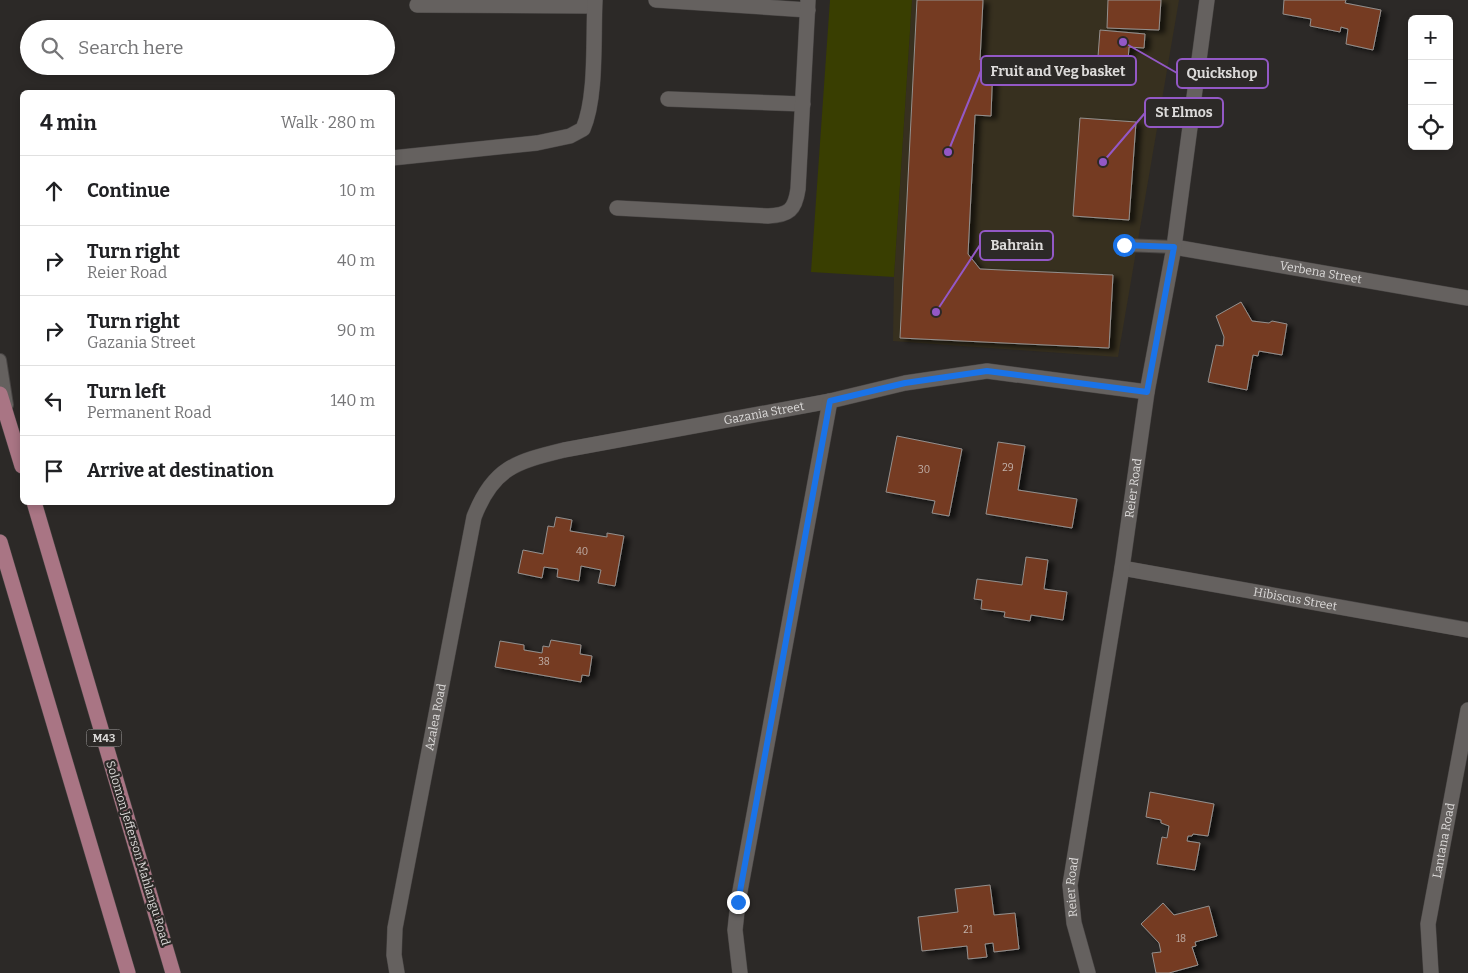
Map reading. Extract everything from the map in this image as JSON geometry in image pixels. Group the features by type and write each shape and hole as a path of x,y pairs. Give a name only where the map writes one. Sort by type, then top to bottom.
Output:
{"main road":[{"path":"0,394 20,459"},
{"name":"Solomon Jefferson Mahlangu Road","path":"35,505 173,973"},
{"path":"0,542 128,973"}],"street":[{"path":"617,208 781,216 790,211 797,195 808,5 656,0"},
{"name":"Reier Road","path":"1088,973 1074,923 1070,885 1122,568 1147,392 1174,247 1207,0"},
{"path":"395,158 537,143 570,136 582,129 587,118 594,3 416,5"},
{"path":"668,99 803,104"},
{"name":"Verbena Street","path":"1174,247 1468,298"},
{"name":"Gazania Street","path":"505,471 533,457 564,450 830,401 905,383 987,371 1147,392"},
{"path":"740,973 734,930 738,902 830,401"},
{"name":"Azalea Road","path":"397,973 394,955 395,928 474,517 487,488 505,471"},
{"name":"Hibiscus Street","path":"1122,568 1468,630"},
{"name":"Lantana Road","path":"1431,973 1428,924 1468,710"}],"lane":[{"path":"1124,245 1174,247"},
{"path":"0,360 11,428"}],"shaded area":[{"path":"912,0 1179,0 1118,357 893,341 894,277"}],"green space":[{"path":"830,0 912,0 894,277 811,272"}],"building":[{"path":"917,0 983,0 980,60 993,61 991,116 975,115 968,254 980,269 1113,275 1109,348 900,338"},
{"path":"1108,0 1161,0 1159,30 1107,28"},
{"path":"1284,0 1346,0 1345,3 1381,10 1373,50 1346,44 1348,29 1341,27 1340,32 1310,26 1311,19 1283,14"},
{"path":"1100,30 1145,34 1144,48 1129,47 1127,73 1097,70"},
{"path":"1080,118 1136,122 1129,220 1073,216"},
{"path":"1241,302 1252,321 1269,323 1272,321 1287,324 1282,355 1259,351 1258,356 1253,355 1247,390 1208,382 1216,345 1223,346 1224,337 1216,316"},
{"path":"897,436 962,449 949,516 932,513 935,501 886,492"},
{"path":"998,442 1025,446 1018,490 1077,499 1072,528 986,514"},
{"path":"556,517 572,520 570,531 607,537 607,533 624,536 615,586 598,583 601,570 581,566 579,581 557,577 558,569 544,567 542,578 518,573 523,550 543,554 548,526 554,527"},
{"path":"1026,557 1048,560 1044,589 1067,592 1063,620 1031,615 1030,621 1004,617 1005,612 981,609 982,600 974,599 977,579 1022,585"},
{"path":"551,640 581,645 580,654 592,656 589,676 582,675 581,682 495,667 500,641 524,645 524,650 542,653 543,646 549,647"},
{"path":"1150,792 1214,804 1208,836 1193,834 1188,836 1187,841 1200,843 1195,870 1157,864 1162,837 1167,838 1169,826 1161,823 1161,820 1146,817"},
{"path":"990,885 994,915 1015,913 1019,949 994,952 993,943 985,944 987,957 968,959 967,946 922,951 918,917 958,912 955,889"},
{"path":"1163,903 1174,915 1209,906 1217,936 1195,942 1196,946 1192,947 1198,965 1169,973 1156,973 1152,953 1161,952 1159,943 1141,924"}],"place":[{"name":"Quickshop","path":"1123,42"},
{"name":"Fruit and Veg basket","path":"948,152"},
{"name":"St Elmos","path":"1103,162"},
{"name":"Bahrain","path":"936,312"}],"route":[{"path":"738,902 830,401 905,383 987,371 1007,372 1147,392 1174,247 1124,245"}]}
